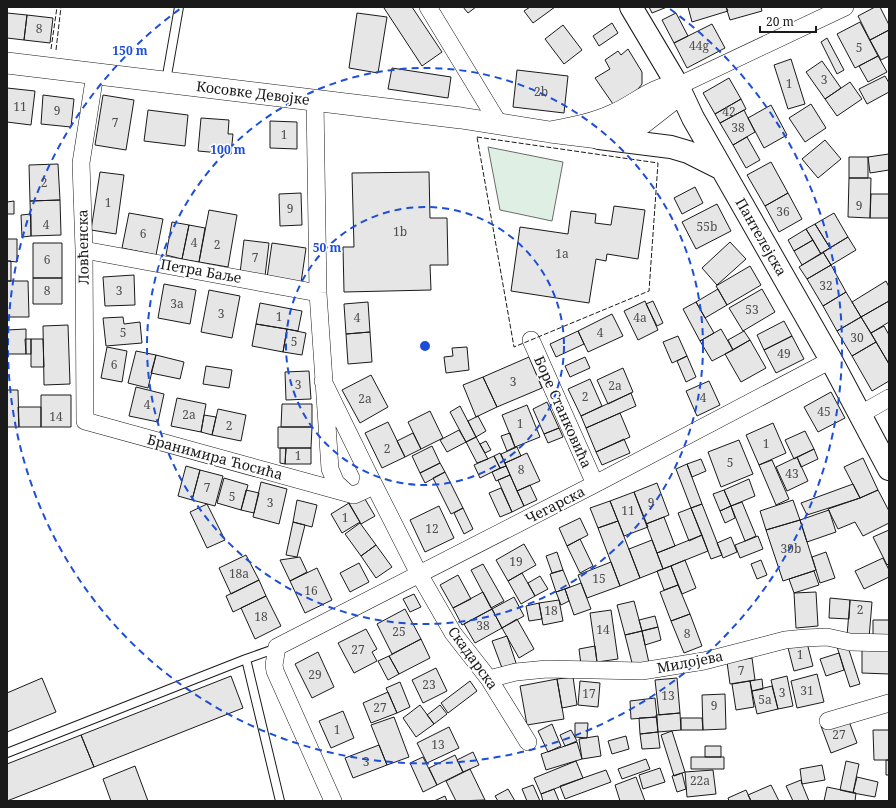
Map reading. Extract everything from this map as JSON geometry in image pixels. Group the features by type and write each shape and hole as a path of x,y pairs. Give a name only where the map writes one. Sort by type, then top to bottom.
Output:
{"main road":[{"name":"Пантелејска","path":"631,7 678,86 722,169 861,414 889,469"},
{"path":"599,138 671,147 688,152 722,169"}],"street":[{"path":"428,7 499,124"},
{"path":"678,86 845,7"},
{"name":"Косовке Девојке","path":"7,63 315,100 499,124 550,132 599,138 634,128 643,123 675,98 678,86 655,91 623,110 602,120 550,132"},
{"name":"Ловћенска","path":"85,421 84,250 81,163 95,74"},
{"path":"315,100 318,293 330,469 336,483 346,492 354,495 365,490 368,482 368,474"},
{"name":"Петра Баље","path":"84,250 318,293"},
{"name":"Боре Станковића","path":"531,340 595,484"},
{"name":"Чегарска","path":"277,647 595,484 831,360"},
{"name":"Скадарска","path":"323,381 419,574 453,633 489,679 528,742"},
{"path":"861,414 889,398"},
{"name":"Бранимира Ћосића","path":"85,421 346,492"},
{"name":"Милојева","path":"489,679 516,672 548,669 642,671 704,661 785,640 805,638 827,637 850,642 889,643"},
{"path":"277,647 274,665 276,671 333,801"},
{"path":"828,720 889,703"}],"lane":[{"path":"165,82 179,7"},
{"path":"7,753 277,647"},
{"path":"246,659 280,801"}],"green space":[{"path":"488,147 563,162 552,221 500,210"}],"building":[{"path":"412,7 442,52 422,66 384,8"},
{"path":"463,7 476,7 468,13"},
{"path":"530,7 555,7 533,23 524,11"},
{"path":"649,7 667,7 652,13"},
{"path":"688,7 726,7 728,11 692,22"},
{"path":"726,7 761,7 762,11 730,20"},
{"path":"875,7 880,7 889,25 889,30 870,40 858,16"},
{"path":"7,13 27,15 24,40 7,38"},
{"path":"357,13 387,17 378,73 349,68"},
{"path":"676,13 688,36 674,43 662,20"},
{"path":"27,15 53,18 50,43 24,40"},
{"path":"860,22 878,56 855,68 837,34"},
{"path":"612,23 618,33 599,46 593,36"},
{"path":"712,24 725,48 687,68 674,43"},
{"path":"563,25 582,50 564,64 545,39"},
{"path":"889,30 889,56 881,60 870,40"},
{"path":"827,38 844,70 837,74 821,42"},
{"path":"628,49 642,72 642,84 634,94 613,104 595,78 610,69 605,60 618,51 621,55"},
{"path":"878,56 887,72 868,82 859,66"},
{"path":"791,59 805,104 788,109 774,65"},
{"path":"822,61 841,88 825,99 806,72"},
{"path":"392,68 451,77 448,98 388,89"},
{"path":"517,70 568,76 564,113 513,107"},
{"path":"885,76 889,83 889,92 867,104 859,89"},
{"path":"729,78 741,99 715,114 703,93"},
{"path":"850,82 862,99 837,116 825,99"},
{"path":"7,88 35,91 31,125 7,122"},
{"path":"43,95 74,99 71,127 41,124"},
{"path":"103,95 134,100 126,150 95,145"},
{"path":"741,99 746,109 720,123 715,114"},
{"path":"811,104 826,128 805,142 789,118"},
{"path":"771,105 787,135 764,148 748,118"},
{"path":"148,110 188,115 185,146 144,141"},
{"path":"744,110 755,132 733,145 720,123"},
{"path":"201,118 229,120 228,134 233,134 231,154 198,151"},
{"path":"270,121 297,122 297,149 270,148"},
{"path":"747,137 760,160 746,168 733,145"},
{"path":"825,140 841,159 818,178 802,159"},
{"path":"889,154 889,170 870,173 868,157"},
{"path":"849,157 868,157 868,178 849,178"},
{"path":"771,162 788,193 765,206 747,175"},
{"path":"58,164 60,200 30,201 29,165"},
{"path":"100,172 124,175 116,234 91,230"},
{"path":"429,172 430,218 447,218 448,265 430,265 431,290 344,292 343,247 354,247 352,173"},
{"path":"849,178 871,178 870,218 848,217"},
{"path":"695,187 703,203 682,214 674,198"},
{"path":"301,193 302,225 280,226 279,194"},
{"path":"788,193 802,219 779,232 765,206"},
{"path":"871,194 889,194 889,218 870,218"},
{"path":"60,200 61,235 31,236 30,201"},
{"path":"14,201 14,214 7,214 7,202"},
{"path":"717,204 731,231 696,249 682,222"},
{"path":"614,206 645,210 638,259 607,254 606,261 596,259 589,303 511,291 520,227 568,234 571,211 596,214 595,223 611,225"},
{"path":"209,210 237,215 228,267 199,262"},
{"path":"129,213 163,219 156,255 122,248"},
{"path":"834,213 848,237 830,248 815,224"},
{"path":"31,214 31,236 22,237 21,215"},
{"path":"172,222 189,225 182,259 166,255"},
{"path":"815,224 830,248 821,254 806,229"},
{"path":"189,225 205,228 199,262 182,259"},
{"path":"806,229 813,240 794,251 788,240"},
{"path":"848,237 856,250 831,265 823,252"},
{"path":"7,239 17,239 17,262 7,261"},
{"path":"244,240 269,243 265,276 240,273"},
{"path":"813,240 821,254 802,265 794,251"},
{"path":"730,242 746,259 717,285 702,268"},
{"path":"33,243 62,243 62,278 33,278"},
{"path":"272,243 306,248 301,283 267,278"},
{"path":"823,252 831,265 807,279 799,267"},
{"path":"7,261 11,261 11,281 7,281"},
{"path":"831,265 846,292 823,306 807,279"},
{"path":"750,266 761,285 727,305 716,286"},
{"path":"134,275 135,305 105,306 103,277"},
{"path":"33,278 62,278 62,304 33,304"},
{"path":"7,281 28,281 29,317 7,317"},
{"path":"886,281 889,287 889,301 861,317 852,302"},
{"path":"164,284 196,290 190,324 158,318"},
{"path":"718,289 727,305 705,318 696,302"},
{"path":"762,289 775,312 743,331 729,308"},
{"path":"209,290 240,296 232,338 201,332"},
{"path":"846,292 861,317 837,331 823,306"},
{"path":"645,301 658,330 638,340 624,311"},
{"path":"653,301 663,323 657,326 646,304"},
{"path":"889,301 889,322 871,333 861,317"},
{"path":"368,302 370,332 346,334 344,304"},
{"path":"696,302 714,333 700,341 683,309"},
{"path":"260,303 302,311 298,331 256,324"},
{"path":"612,314 623,336 588,352 578,331"},
{"path":"123,317 124,324 140,322 142,343 106,346 103,318"},
{"path":"861,317 876,342 852,356 837,331"},
{"path":"784,321 792,336 764,350 757,335"},
{"path":"256,324 287,329 283,352 252,346"},
{"path":"68,325 70,384 44,385 43,326"},
{"path":"884,326 889,335 889,364 871,333"},
{"path":"26,329 26,354 7,354 7,330"},
{"path":"287,329 306,333 302,355 283,352"},
{"path":"721,329 733,350 712,361 700,341"},
{"path":"578,331 584,344 556,357 550,344"},
{"path":"744,331 750,340 733,350 728,340"},
{"path":"370,332 372,362 348,364 346,334"},
{"path":"678,336 687,356 672,363 663,342"},
{"path":"792,336 804,359 776,373 764,350"},
{"path":"25,339 31,339 31,354 26,354"},
{"path":"31,339 43,339 44,367 31,367"},
{"path":"750,340 766,368 741,382 725,354"},
{"path":"876,342 889,364 889,381 872,391 852,356"},
{"path":"107,347 127,351 122,382 101,378"},
{"path":"467,347 469,370 446,373 444,357 453,356 452,348"},
{"path":"136,351 156,355 148,388 128,383"},
{"path":"156,355 184,362 180,379 151,373"},
{"path":"687,356 696,377 686,382 677,361"},
{"path":"529,357 542,388 497,407 483,377"},
{"path":"585,357 590,368 570,377 565,366"},
{"path":"206,366 232,370 229,388 203,384"},
{"path":"623,368 633,392 608,404 597,380"},
{"path":"309,371 311,399 286,400 285,372"},
{"path":"371,375 388,407 360,423 342,390"},
{"path":"483,377 497,407 476,417 463,385"},
{"path":"590,379 602,406 581,416 568,389"},
{"path":"709,381 720,405 697,416 686,391"},
{"path":"136,387 164,394 158,422 129,416"},
{"path":"7,390 18,390 19,427 7,427"},
{"path":"831,392 845,418 818,432 804,407"},
{"path":"631,393 636,406 586,428 581,416"},
{"path":"41,395 71,395 71,427 41,427"},
{"path":"177,398 206,404 201,432 171,426"},
{"path":"547,402 559,428 544,434 533,409"},
{"path":"282,404 312,404 312,427 281,427"},
{"path":"527,405 540,437 515,447 502,415"},
{"path":"460,406 476,437 466,442 450,412"},
{"path":"18,407 41,407 41,427 19,427"},
{"path":"218,409 246,415 241,441 212,435"},
{"path":"430,411 443,438 421,449 408,422"},
{"path":"620,413 630,437 596,452 586,428"},
{"path":"204,415 216,417 212,435 201,432"},
{"path":"478,416 486,431 476,437 468,421"},
{"path":"388,422 405,457 382,468 365,433"},
{"path":"773,423 786,453 759,465 746,435"},
{"path":"278,427 312,427 311,448 278,448"},
{"path":"559,428 563,437 548,443 544,434"},
{"path":"459,430 466,442 447,452 440,440"},
{"path":"805,431 814,449 794,459 785,440"},
{"path":"413,433 421,449 405,457 397,441"},
{"path":"510,433 515,447 507,451 501,436"},
{"path":"476,437 488,459 477,463 466,442"},
{"path":"624,439 630,453 602,465 596,452"},
{"path":"739,440 753,474 721,487 708,452"},
{"path":"486,441 491,450 485,453 480,444"},
{"path":"432,446 440,463 420,473 412,456"},
{"path":"517,447 521,456 505,463 501,454"},
{"path":"280,448 286,448 285,464 280,463"},
{"path":"286,448 311,448 311,464 285,464"},
{"path":"814,449 818,459 801,467 797,457"},
{"path":"500,453 506,466 500,468 494,456"},
{"path":"527,453 540,481 517,491 505,463"},
{"path":"494,456 500,468 480,478 474,465"},
{"path":"797,457 808,481 787,491 776,467"},
{"path":"863,458 878,490 860,498 844,467"},
{"path":"701,459 706,471 692,477 687,464"},
{"path":"772,460 789,499 776,505 759,465"},
{"path":"440,463 445,472 425,483 420,473"},
{"path":"687,464 702,504 691,508 676,469"},
{"path":"186,466 200,470 192,500 178,496"},
{"path":"506,466 510,475 496,481 492,472"},
{"path":"200,470 223,476 215,506 192,500"},
{"path":"445,472 463,508 451,514 433,478"},
{"path":"510,475 524,506 512,512 498,480"},
{"path":"224,478 248,485 241,510 217,503"},
{"path":"749,479 755,496 731,506 724,490"},
{"path":"261,482 287,489 279,524 253,517"},
{"path":"657,483 669,515 646,524 634,492"},
{"path":"853,484 860,498 807,515 801,503"},
{"path":"530,485 537,500 524,506 517,491"},
{"path":"501,488 512,512 500,517 489,493"},
{"path":"246,490 259,493 254,513 241,510"},
{"path":"724,490 731,506 720,511 713,494"},
{"path":"878,490 889,511 889,523 863,536 855,522 838,529 828,509"},
{"path":"634,492 648,527 624,536 610,501"},
{"path":"362,494 375,516 361,524 348,502"},
{"path":"297,500 317,505 312,527 293,522"},
{"path":"793,500 800,520 766,530 760,511"},
{"path":"610,501 618,521 598,528 590,508"},
{"path":"742,502 756,536 745,541 731,506"},
{"path":"349,503 360,522 342,533 331,514"},
{"path":"207,504 225,540 207,548 190,512"},
{"path":"702,504 722,555 711,559 691,508"},
{"path":"439,506 454,538 425,552 410,520"},
{"path":"731,506 735,518 725,523 720,511"},
{"path":"463,508 473,529 464,534 454,513"},
{"path":"691,508 702,535 689,541 678,513"},
{"path":"829,510 836,532 807,542 800,520"},
{"path":"664,517 675,546 657,553 646,524"},
{"path":"580,518 588,535 567,546 559,528"},
{"path":"800,520 816,570 783,581 766,530"},
{"path":"618,521 640,578 620,586 598,528"},
{"path":"293,522 305,525 297,557 286,555"},
{"path":"360,523 376,545 361,556 345,534"},
{"path":"889,530 889,563 887,565 873,537"},
{"path":"702,535 708,551 663,569 657,553"},
{"path":"758,536 763,549 740,558 735,545"},
{"path":"731,537 737,552 723,558 717,543"},
{"path":"580,539 593,566 580,573 567,546"},
{"path":"652,540 663,569 640,578 629,549"},
{"path":"524,544 536,565 508,581 496,560"},
{"path":"376,545 392,567 376,578 361,556"},
{"path":"557,552 563,570 552,573 546,556"},
{"path":"826,552 835,578 820,583 812,557"},
{"path":"246,555 259,580 231,594 219,568"},
{"path":"300,557 307,572 290,581 280,560"},
{"path":"883,558 889,570 889,577 864,589 855,571"},
{"path":"685,560 696,588 682,594 671,566"},
{"path":"761,560 767,575 757,579 751,564"},
{"path":"611,562 620,586 587,598 578,575"},
{"path":"359,563 369,582 350,592 340,573"},
{"path":"483,564 504,601 491,608 471,570"},
{"path":"671,566 678,585 664,590 657,571"},
{"path":"317,568 332,600 305,613 290,581"},
{"path":"563,570 570,587 556,592 550,574"},
{"path":"814,571 819,585 794,593 789,579"},
{"path":"522,573 535,596 521,604 508,581"},
{"path":"458,575 471,599 453,608 440,585"},
{"path":"540,576 548,589 535,596 528,583"},
{"path":"259,580 266,596 233,612 226,596"},
{"path":"581,583 591,609 574,615 565,589"},
{"path":"678,585 690,614 671,621 660,592"},
{"path":"565,589 569,601 561,605 556,592"},
{"path":"483,592 492,609 462,625 453,608"},
{"path":"816,592 818,626 796,628 794,593"},
{"path":"414,594 421,607 410,612 403,599"},
{"path":"266,596 281,626 255,639 241,608"},
{"path":"514,597 524,616 502,628 492,609"},
{"path":"830,598 850,600 849,619 829,618"},
{"path":"559,600 563,621 543,625 539,603"},
{"path":"850,600 872,602 869,638 847,636"},
{"path":"634,601 642,631 625,635 617,605"},
{"path":"539,603 542,619 529,621 526,606"},
{"path":"405,609 421,639 392,654 377,624"},
{"path":"492,609 502,628 475,643 464,624"},
{"path":"611,610 618,659 597,662 590,613"},
{"path":"690,614 702,646 684,653 671,621"},
{"path":"655,616 658,627 642,631 639,620"},
{"path":"517,619 534,649 519,658 502,628"},
{"path":"873,620 889,620 889,639 873,639"},
{"path":"658,627 661,640 645,645 642,631"},
{"path":"366,629 377,649 372,652 377,661 354,673 338,643"},
{"path":"642,631 649,663 633,667 625,635"},
{"path":"507,636 516,663 502,668 492,641"},
{"path":"421,639 430,658 399,674 389,656"},
{"path":"806,639 813,666 794,671 787,644"},
{"path":"847,644 860,684 850,687 837,647"},
{"path":"595,646 597,662 581,665 579,649"},
{"path":"862,646 889,647 889,674 862,673"},
{"path":"318,652 334,687 312,698 295,664"},
{"path":"839,653 844,670 826,676 820,659"},
{"path":"389,656 399,674 388,680 378,661"},
{"path":"752,658 755,680 730,684 727,662"},
{"path":"436,668 447,691 423,703 412,680"},
{"path":"817,674 824,702 797,708 791,681"},
{"path":"231,676 243,708 94,767 81,735"},
{"path":"787,676 793,706 778,709 771,680"},
{"path":"573,677 577,705 562,708 557,679"},
{"path":"42,678 56,712 7,732 7,693"},
{"path":"677,678 680,713 659,715 655,680"},
{"path":"557,679 564,719 527,725 520,686"},
{"path":"762,679 763,689 752,691 750,681"},
{"path":"470,681 477,691 448,713 441,703"},
{"path":"580,681 600,683 598,707 578,705"},
{"path":"750,681 754,707 736,710 732,684"},
{"path":"400,682 410,707 397,713 386,688"},
{"path":"772,686 778,709 757,714 752,691"},
{"path":"388,692 397,713 371,723 363,703"},
{"path":"725,694 726,729 703,730 702,695"},
{"path":"655,698 657,717 631,719 630,701"},
{"path":"420,705 434,724 416,737 403,718"},
{"path":"440,705 447,714 434,724 427,715"},
{"path":"343,711 354,738 331,748 319,721"},
{"path":"680,713 681,730 658,732 656,715"},
{"path":"847,716 857,743 831,753 821,726"},
{"path":"394,717 409,757 387,765 371,725"},
{"path":"657,717 658,732 640,734 639,718"},
{"path":"681,718 702,718 703,730 681,730"},
{"path":"575,723 588,723 587,738 575,737"},
{"path":"552,724 561,746 548,752 538,731"},
{"path":"449,727 459,748 427,763 417,743"},
{"path":"571,730 577,741 565,746 560,735"},
{"path":"873,730 889,730 889,760 874,760"},
{"path":"672,731 685,772 674,776 661,735"},
{"path":"658,732 660,748 642,749 640,734"},
{"path":"81,735 94,767 7,801 7,764"},
{"path":"598,736 601,756 582,759 579,739"},
{"path":"626,736 629,749 612,754 608,741"},
{"path":"577,742 582,759 546,770 541,754"},
{"path":"379,745 387,765 353,778 345,758"},
{"path":"705,746 721,746 721,757 705,757"},
{"path":"473,752 479,765 463,772 457,760"},
{"path":"455,755 463,772 437,785 429,768"},
{"path":"423,757 437,785 423,792 410,763"},
{"path":"691,757 724,757 724,769 691,769"},
{"path":"646,759 650,769 622,779 618,769"},
{"path":"886,760 889,760 889,775 886,775"},
{"path":"576,761 583,778 541,794 534,778"},
{"path":"846,761 859,764 853,793 840,790"},
{"path":"822,765 825,780 802,784 800,769"},
{"path":"135,766 148,801 111,801 103,779"},
{"path":"660,768 665,782 643,789 639,775"},
{"path":"470,769 485,800 456,801 446,781"},
{"path":"606,770 611,782 565,799 560,786"},
{"path":"713,770 716,794 687,797 685,772"},
{"path":"682,773 686,789 677,792 672,776"},
{"path":"636,777 645,801 620,801 615,785"},
{"path":"857,777 878,782 875,797 853,793"},
{"path":"801,780 809,801 793,801 786,786"},
{"path":"533,785 540,801 527,801 522,789"},
{"path":"771,785 779,801 751,801 748,795"},
{"path":"827,787 856,793 855,801 824,801"},
{"path":"508,789 515,801 498,801 495,796"},
{"path":"554,789 559,801 543,801 541,794"},
{"path":"746,790 751,801 729,801 728,798"},
{"path":"445,796 447,801 434,801"}],"fence":[{"path":"51,49 57,7"},
{"path":"56,50 61,7"},
{"path":"477,137 658,163 649,291 514,347 477,137"}]}
